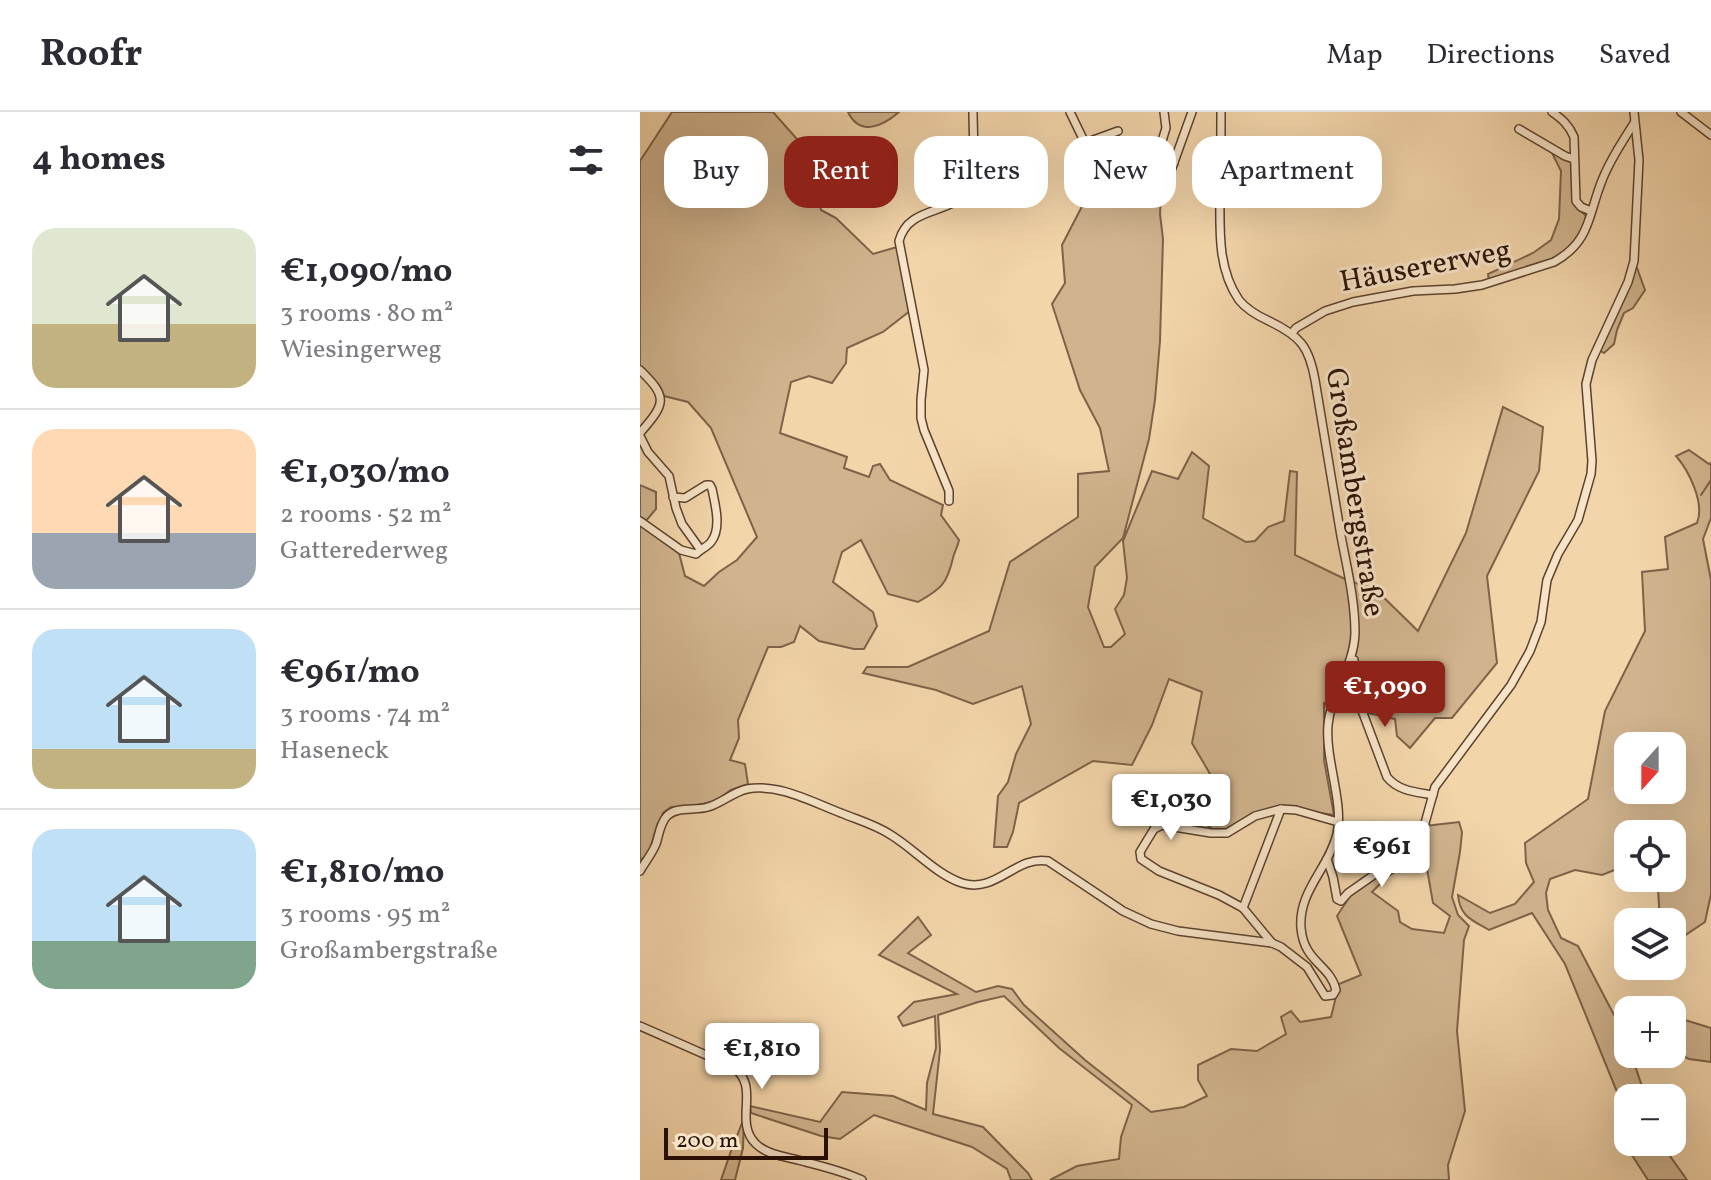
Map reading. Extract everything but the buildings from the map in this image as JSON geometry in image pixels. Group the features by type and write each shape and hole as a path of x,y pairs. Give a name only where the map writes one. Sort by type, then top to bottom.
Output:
{"street":[{"path":"949,501 949,491 922,424 923,363 899,241 910,221 955,202 967,192 972,174 973,112"},
{"path":"1070,112 1085,143 1118,131"},
{"path":"1164,112 1164,136"},
{"path":"1176,157 1192,112"},
{"name":"Großambergstraße","path":"640,871 669,814 678,810 707,808 740,791 763,788 793,795 880,829 951,878 967,885 992,882 1027,862 1048,861 1123,911 1151,924 1178,931 1272,943 1288,951 1307,967 1325,996 1333,995 1336,990 1333,981 1305,947 1301,921 1304,902 1337,836 1339,813 1328,724 1353,651 1354,611 1313,365 1306,349 1292,333 1246,307 1237,297 1225,269 1220,235 1221,112"},
{"path":"1552,112 1563,120 1574,137 1576,201 1591,211"},
{"path":"1327,859 1337,899 1341,901 1401,856 1425,823 1435,787 1465,749 1530,651 1541,622 1547,580 1582,509 1591,474 1587,374 1628,282 1634,261 1639,173 1634,112"},
{"path":"1681,112 1711,135"},
{"name":"Häusererweg","path":"1292,333 1325,311 1344,304 1413,291 1482,285 1563,257 1582,239 1607,167 1634,123"},
{"path":"1519,129 1574,159"},
{"path":"640,370 655,384 660,395 655,417 640,435 648,452 669,476 682,524 700,549"},
{"path":"640,521 681,550 696,554 712,540 716,530 717,515 712,489 706,485 685,498 673,497"},
{"path":"1353,651 1355,692 1387,777 1401,788 1433,795"},
{"path":"1243,908 1281,809"},
{"path":"1272,943 1243,908 1159,871 1141,859 1140,852 1154,829 1162,825 1227,833 1255,816 1281,809 1338,822"},
{"path":"640,1026 741,1073 747,1084 748,1129 761,1148 862,1180"}],"shaded area":[{"path":"672,112 773,112 794,136 784,136 784,208 821,208 836,218 873,254 897,247 911,310 883,332 847,348 846,363 832,383 809,376 791,382 780,433 847,457 844,468 869,477 873,466 880,464 890,480 943,505 941,515 959,540 945,580 938,589 918,602 888,594 861,540 842,552 833,582 873,612 877,626 864,649 819,641 800,626 794,642 781,647 768,647 738,720 739,738 730,760 745,764 748,784 731,790 717,800 671,807 663,813 648,855 640,860 640,485 656,492 656,509 645,522 679,553 685,576 704,586 737,560 757,537 711,428 688,402 660,395 640,370 640,161"},
{"path":"848,112 899,112 879,125 865,127 853,120"},
{"path":"1551,151 1572,161 1574,198 1586,216 1580,238 1562,256 1489,281 1488,274 1533,253 1551,240 1559,219 1561,171"},
{"path":"1081,208 1160,208 1163,239 1160,341 1149,439 1123,538 1095,567 1088,607 1104,647 1111,647 1125,634 1115,609 1124,595 1127,578 1123,541 1152,471 1178,479 1192,452 1209,466 1203,518 1246,542 1255,541 1268,527 1284,521 1290,471 1297,472 1295,555 1349,581 1374,588 1418,631 1466,533 1503,407 1543,427 1539,471 1487,576 1497,663 1452,718 1435,718 1410,748 1397,736 1395,719 1324,703 1324,760 1334,815 1292,806 1270,808 1226,831 1212,829 1198,818 1213,779 1192,743 1202,692 1169,679 1152,725 1132,765 1093,761 1019,803 1007,847 994,847 998,796 1008,782 1016,754 1031,724 1022,686 973,704 936,690 863,673 867,667 908,667 989,631 1010,562 1078,517 1078,474 1109,471 1100,428 1080,390 1052,304 1065,283 1062,245"},
{"path":"1634,266 1645,290 1633,308 1624,313 1614,344 1604,353 1599,350"},
{"path":"1689,450 1711,463 1711,518 1703,539 1711,580 1711,894 1705,922 1686,935 1686,908 1659,908 1658,892 1686,892 1686,820 1614,820 1614,870 1602,875 1575,870 1550,879 1546,893 1548,910 1561,938 1578,946 1614,1015 1614,1068 1636,1068 1641,1084 1614,1084 1565,964 1532,913 1489,930 1464,913 1458,895 1490,913 1515,904 1534,882 1526,863 1525,843 1588,799 1605,711 1645,631 1642,572 1668,569 1665,537 1697,523 1699,506 1686,470 1676,456"},
{"path":"1459,822 1462,832 1452,897 1458,915 1469,926 1464,940 1457,1031 1465,1111 1448,1165 1449,1180 1050,1180 1077,1166 1119,1159 1121,1137 1132,1105 1059,1048 1004,996 938,1015 940,1050 933,1114 983,1127 1032,1180 1011,1180 1007,1169 972,1147 874,1115 840,1139 821,1136 751,1113 750,1106 820,1122 842,1092 893,1096 926,1110 927,1083 936,1048 935,1016 903,1026 898,1017 914,1002 957,994 879,955 918,917 931,935 908,953 976,992 998,986 1012,989 1024,1005 1085,1060 1151,1112 1184,1107 1207,1096 1198,1080 1198,1065 1231,1049 1257,1051 1286,1034 1281,1017 1291,1011 1300,1022 1331,1017 1339,984 1361,975 1337,916 1350,896 1407,856 1425,826","holes":["1424,852 1433,903 1450,916 1444,933 1412,929 1400,922 1398,911 1372,892 1387,877"]},
{"path":"1686,1020 1711,1028 1711,1062 1686,1058"},
{"path":"744,1118 743,1148 735,1180 721,1180 731,1151"},
{"path":"1633,1156 1670,1156 1687,1180 1648,1180"}],"waterway":[{"path":"1701,495 1711,480"}]}
